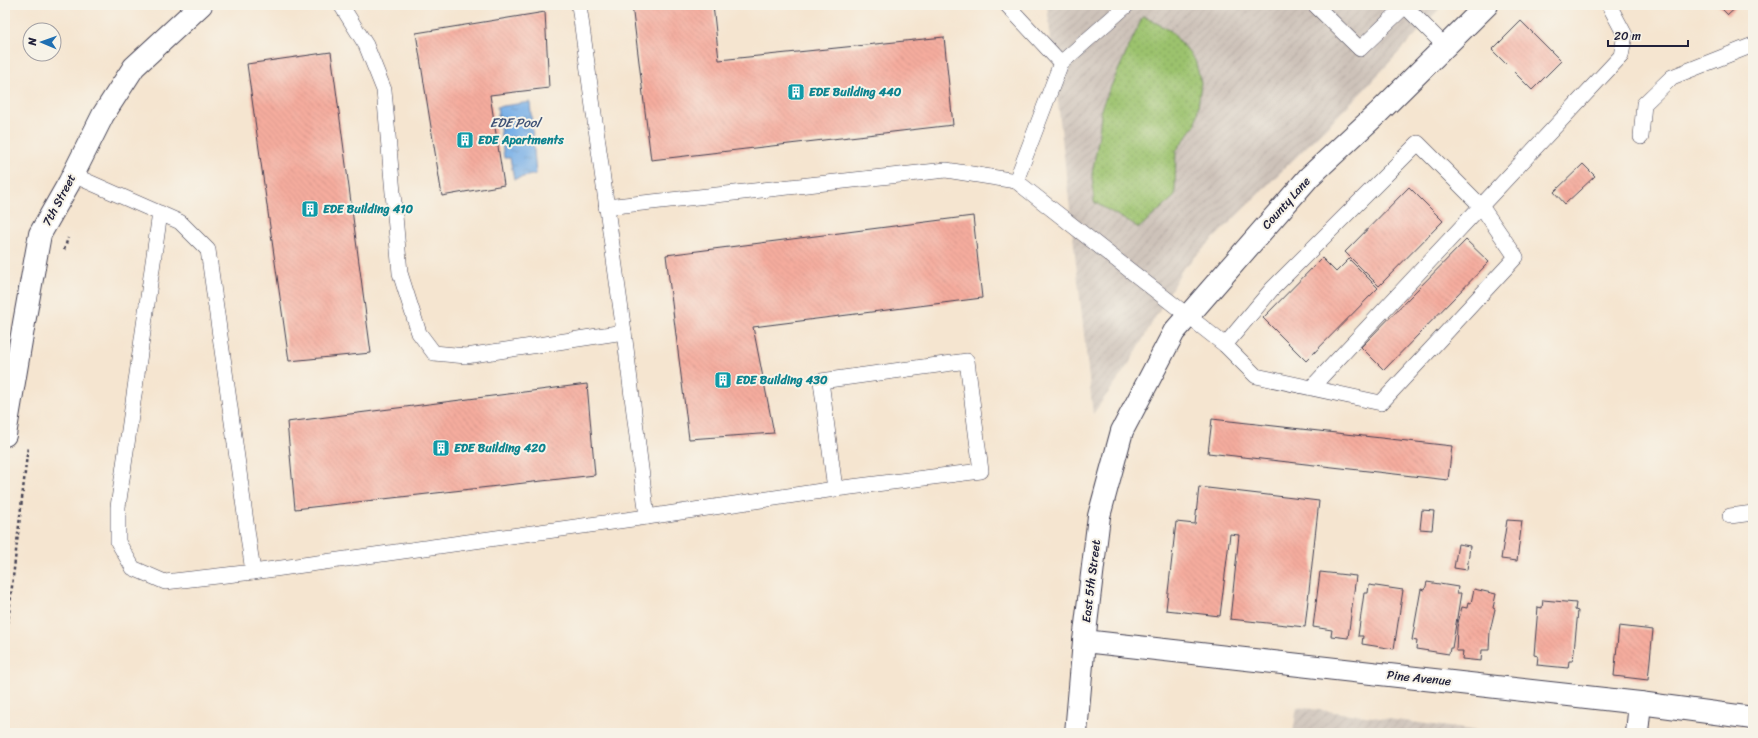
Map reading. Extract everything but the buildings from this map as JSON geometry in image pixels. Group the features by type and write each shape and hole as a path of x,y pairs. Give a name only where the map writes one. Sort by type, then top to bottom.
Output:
{"street":[{"name":"7th Street","path":"5,435 40,234 73,175 103,115 134,67 201,5"},
{"name":"County Lane","path":"1122,431 1174,332 1188,315 1309,177 1379,112 1487,5"},
{"name":"East 5th Street","path":"1076,733 1084,641 1099,516 1122,431"},
{"name":"Pine Avenue","path":"1084,641 1640,703 1753,718"},
{"path":"1637,733 1640,703"}],"lane":[{"path":"342,5 366,45 384,90 400,273 418,333 434,353 466,356 624,332"},
{"path":"579,5 624,332 647,516"},
{"path":"1007,5 1061,63"},
{"path":"1016,181 1061,63 1126,5"},
{"path":"1315,5 1360,49 1405,5 1445,46"},
{"path":"1311,388 1621,56 1625,35 1609,5"},
{"path":"1641,137 1644,104 1672,77 1753,45"},
{"path":"606,207 946,170 1016,181 1225,345 1256,376 1381,403 1516,257 1481,206 1418,143 1272,289 1225,345"},
{"path":"73,175 180,222 208,250 253,572"},
{"path":"160,213 118,507 118,542 133,568 165,582 253,572 647,516 981,471 967,361 821,380 835,490"},
{"path":"1730,516 1753,513"}],"path":[{"path":"63,253 70,231"},
{"path":"5,648 28,444"}],"shaded area":[{"path":"1047,5 1443,5 1363,91 1182,270 1129,364 1093,414"},
{"path":"1297,707 1495,733 1293,733"}],"green space":[{"path":"1143,16 1171,31 1195,60 1201,83 1196,124 1176,151 1175,196 1139,228 1094,202 1092,174 1102,106"}],"water":[{"name":"EDE Pool","path":"530,102 536,174 514,179 510,158 504,158 497,107"}],"place":[{"name":"EDE Building 440","path":"796,92"},
{"name":"EDE Apartments","path":"465,140"},
{"name":"EDE Building 410","path":"310,209"},
{"name":"EDE Building 430","path":"723,380"},
{"name":"EDE Building 420","path":"441,448"}]}
